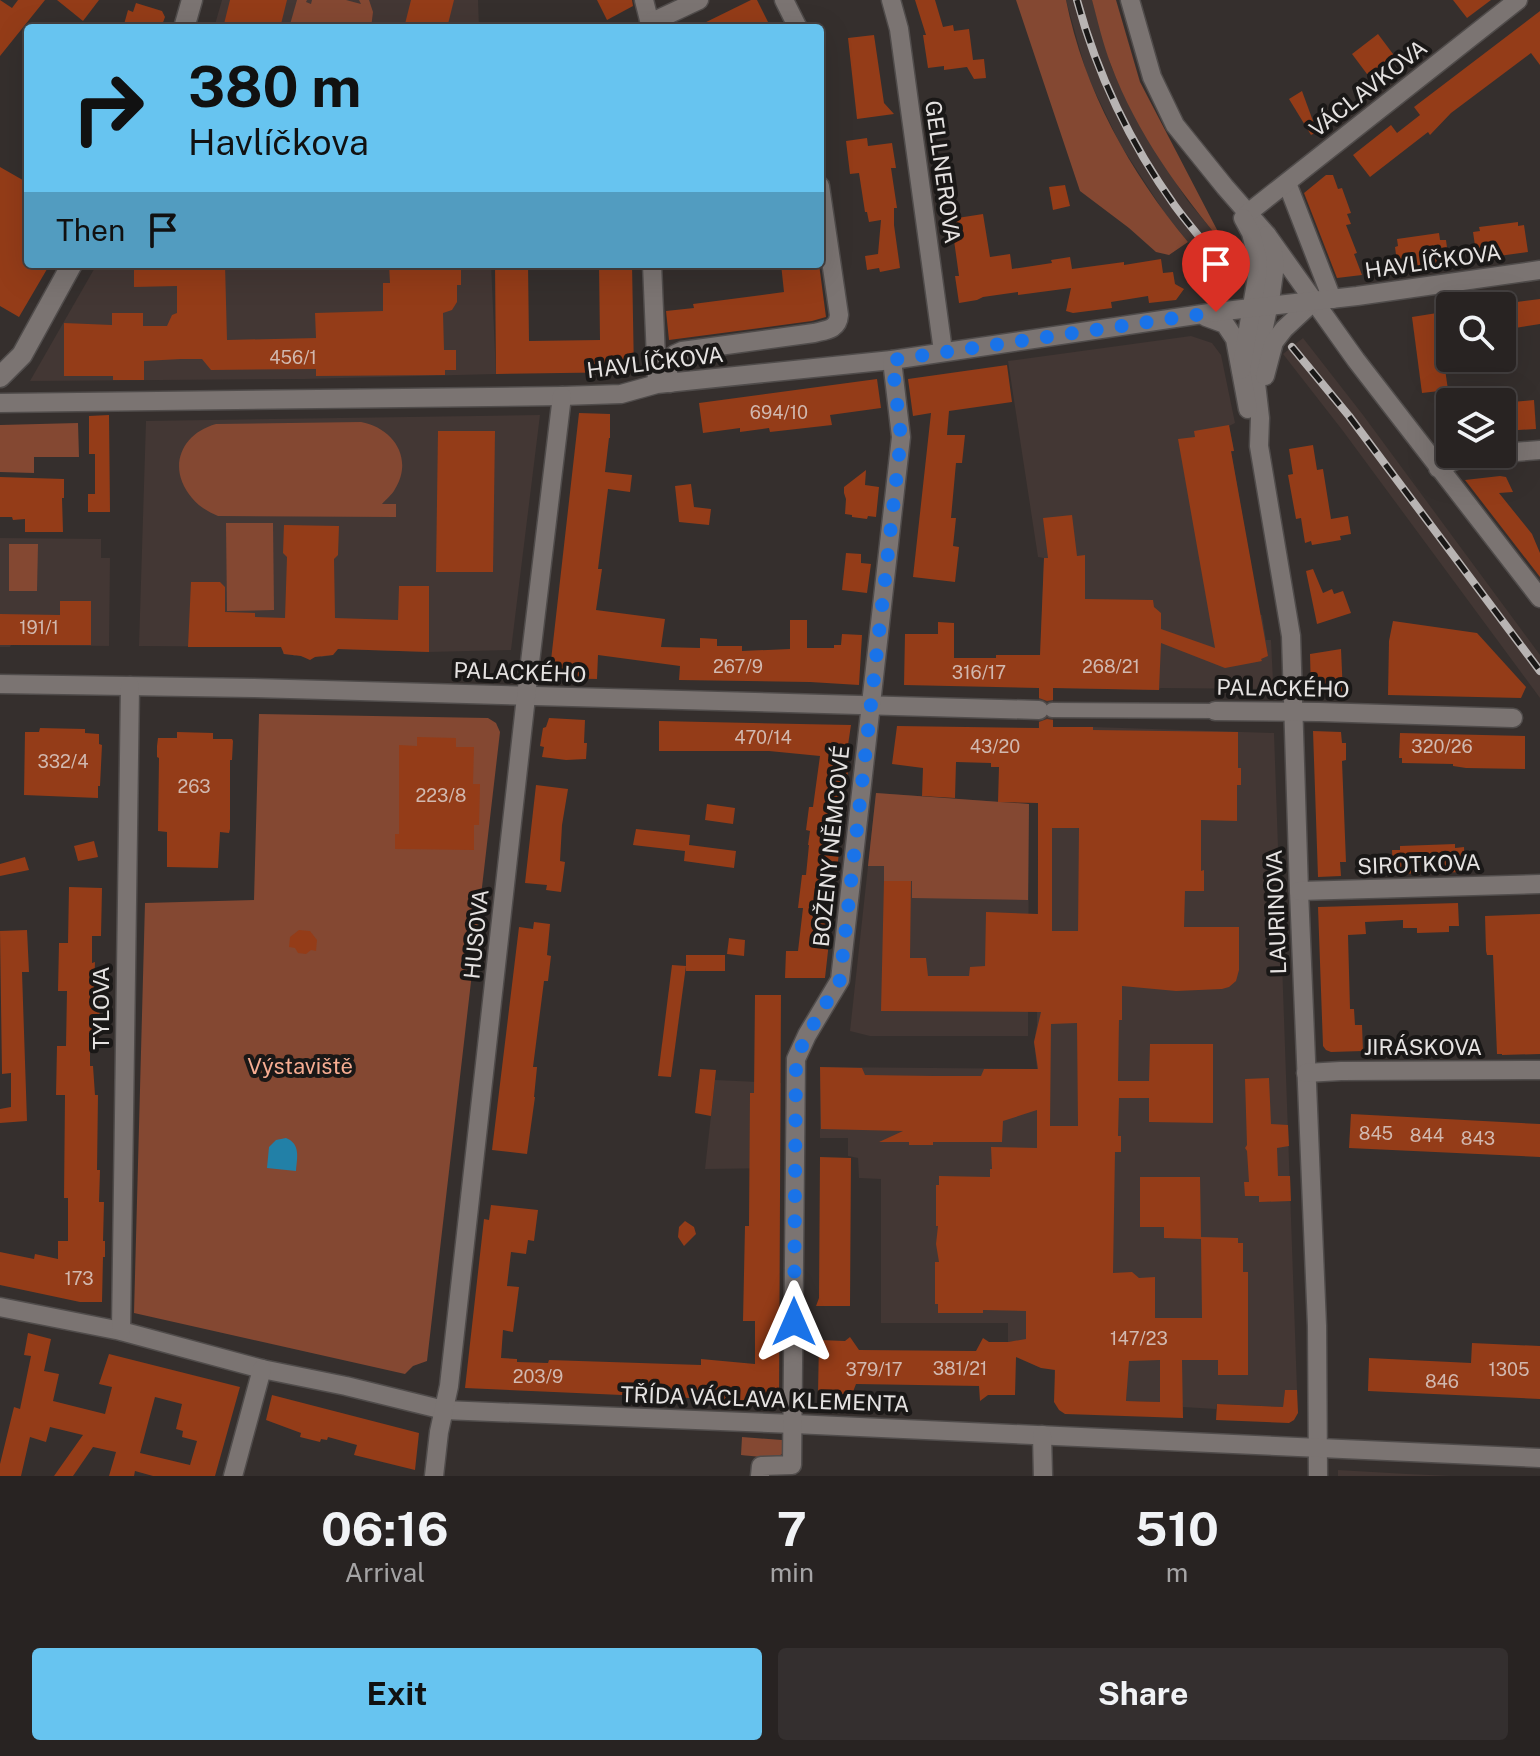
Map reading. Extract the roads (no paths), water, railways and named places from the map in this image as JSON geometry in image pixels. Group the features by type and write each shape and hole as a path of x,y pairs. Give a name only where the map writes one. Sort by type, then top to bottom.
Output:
{"street":[{"path":"185,24 192,0"},
{"path":"644,0 650,24"},
{"path":"654,24 699,0"},
{"path":"784,0 796,24"},
{"name":"GELLNEROVA","path":"891,0 899,29 943,351"},
{"path":"1130,0 1152,77 1175,125 1323,300"},
{"name":"VÁCLAVKOVA","path":"1248,213 1518,0"},
{"path":"1287,183 1323,300 1341,339 1436,465"},
{"path":"1231,194 1256,248 1260,308"},
{"path":"663,384 667,363 672,355 682,351 831,330 838,323 824,214"},
{"path":"1241,370 1275,265 1267,235"},
{"path":"0,377 22,355 70,268"},
{"path":"652,268 663,384"},
{"name":"HAVLÍČKOVA","path":"0,403 621,394 663,384 892,360 1540,270"},
{"path":"1208,314 1229,308 1257,277"},
{"path":"1260,418 1263,383 1274,342 1284,329 1323,300"},
{"name":"LAURINOVA","path":"1260,308 1256,383 1259,446 1291,636 1317,1326 1318,1476"},
{"path":"1208,314 1225,324 1237,344 1247,404 1259,446"},
{"name":"BOŽENY NĚMCOVÉ","path":"760,1476 761,1466 792,1465 796,1059 840,980 901,437 892,360"},
{"name":"HUSOVA","path":"434,1476 449,1386 562,396"},
{"path":"1516,452 1540,450"},
{"path":"1438,468 1540,598"},
{"name":"PALACKÉHO","path":"0,684 1046,710 1513,718"},
{"name":"TYLOVA","path":"121,1331 130,686"},
{"name":"SIROTKOVA","path":"1299,891 1540,884"},
{"name":"JIRÁSKOVA","path":"1306,1073 1540,1070"},
{"name":"TŘÍDA VÁCLAVA KLEMENTA","path":"0,1307 121,1331 262,1369 444,1410 1540,1458"},
{"path":"233,1476 262,1369"},
{"path":"1042,1435 1043,1476"}],"water":[{"path":"286,1138 296,1148 296,1171 267,1168 269,1147 276,1140"}],"railway":[{"path":"1077,0 1094,55 1129,133 1175,206 1230,273"},
{"path":"1292,347 1349,416 1540,671"}],"park label":[{"name":"Výstaviště","path":"300,1066"}]}
